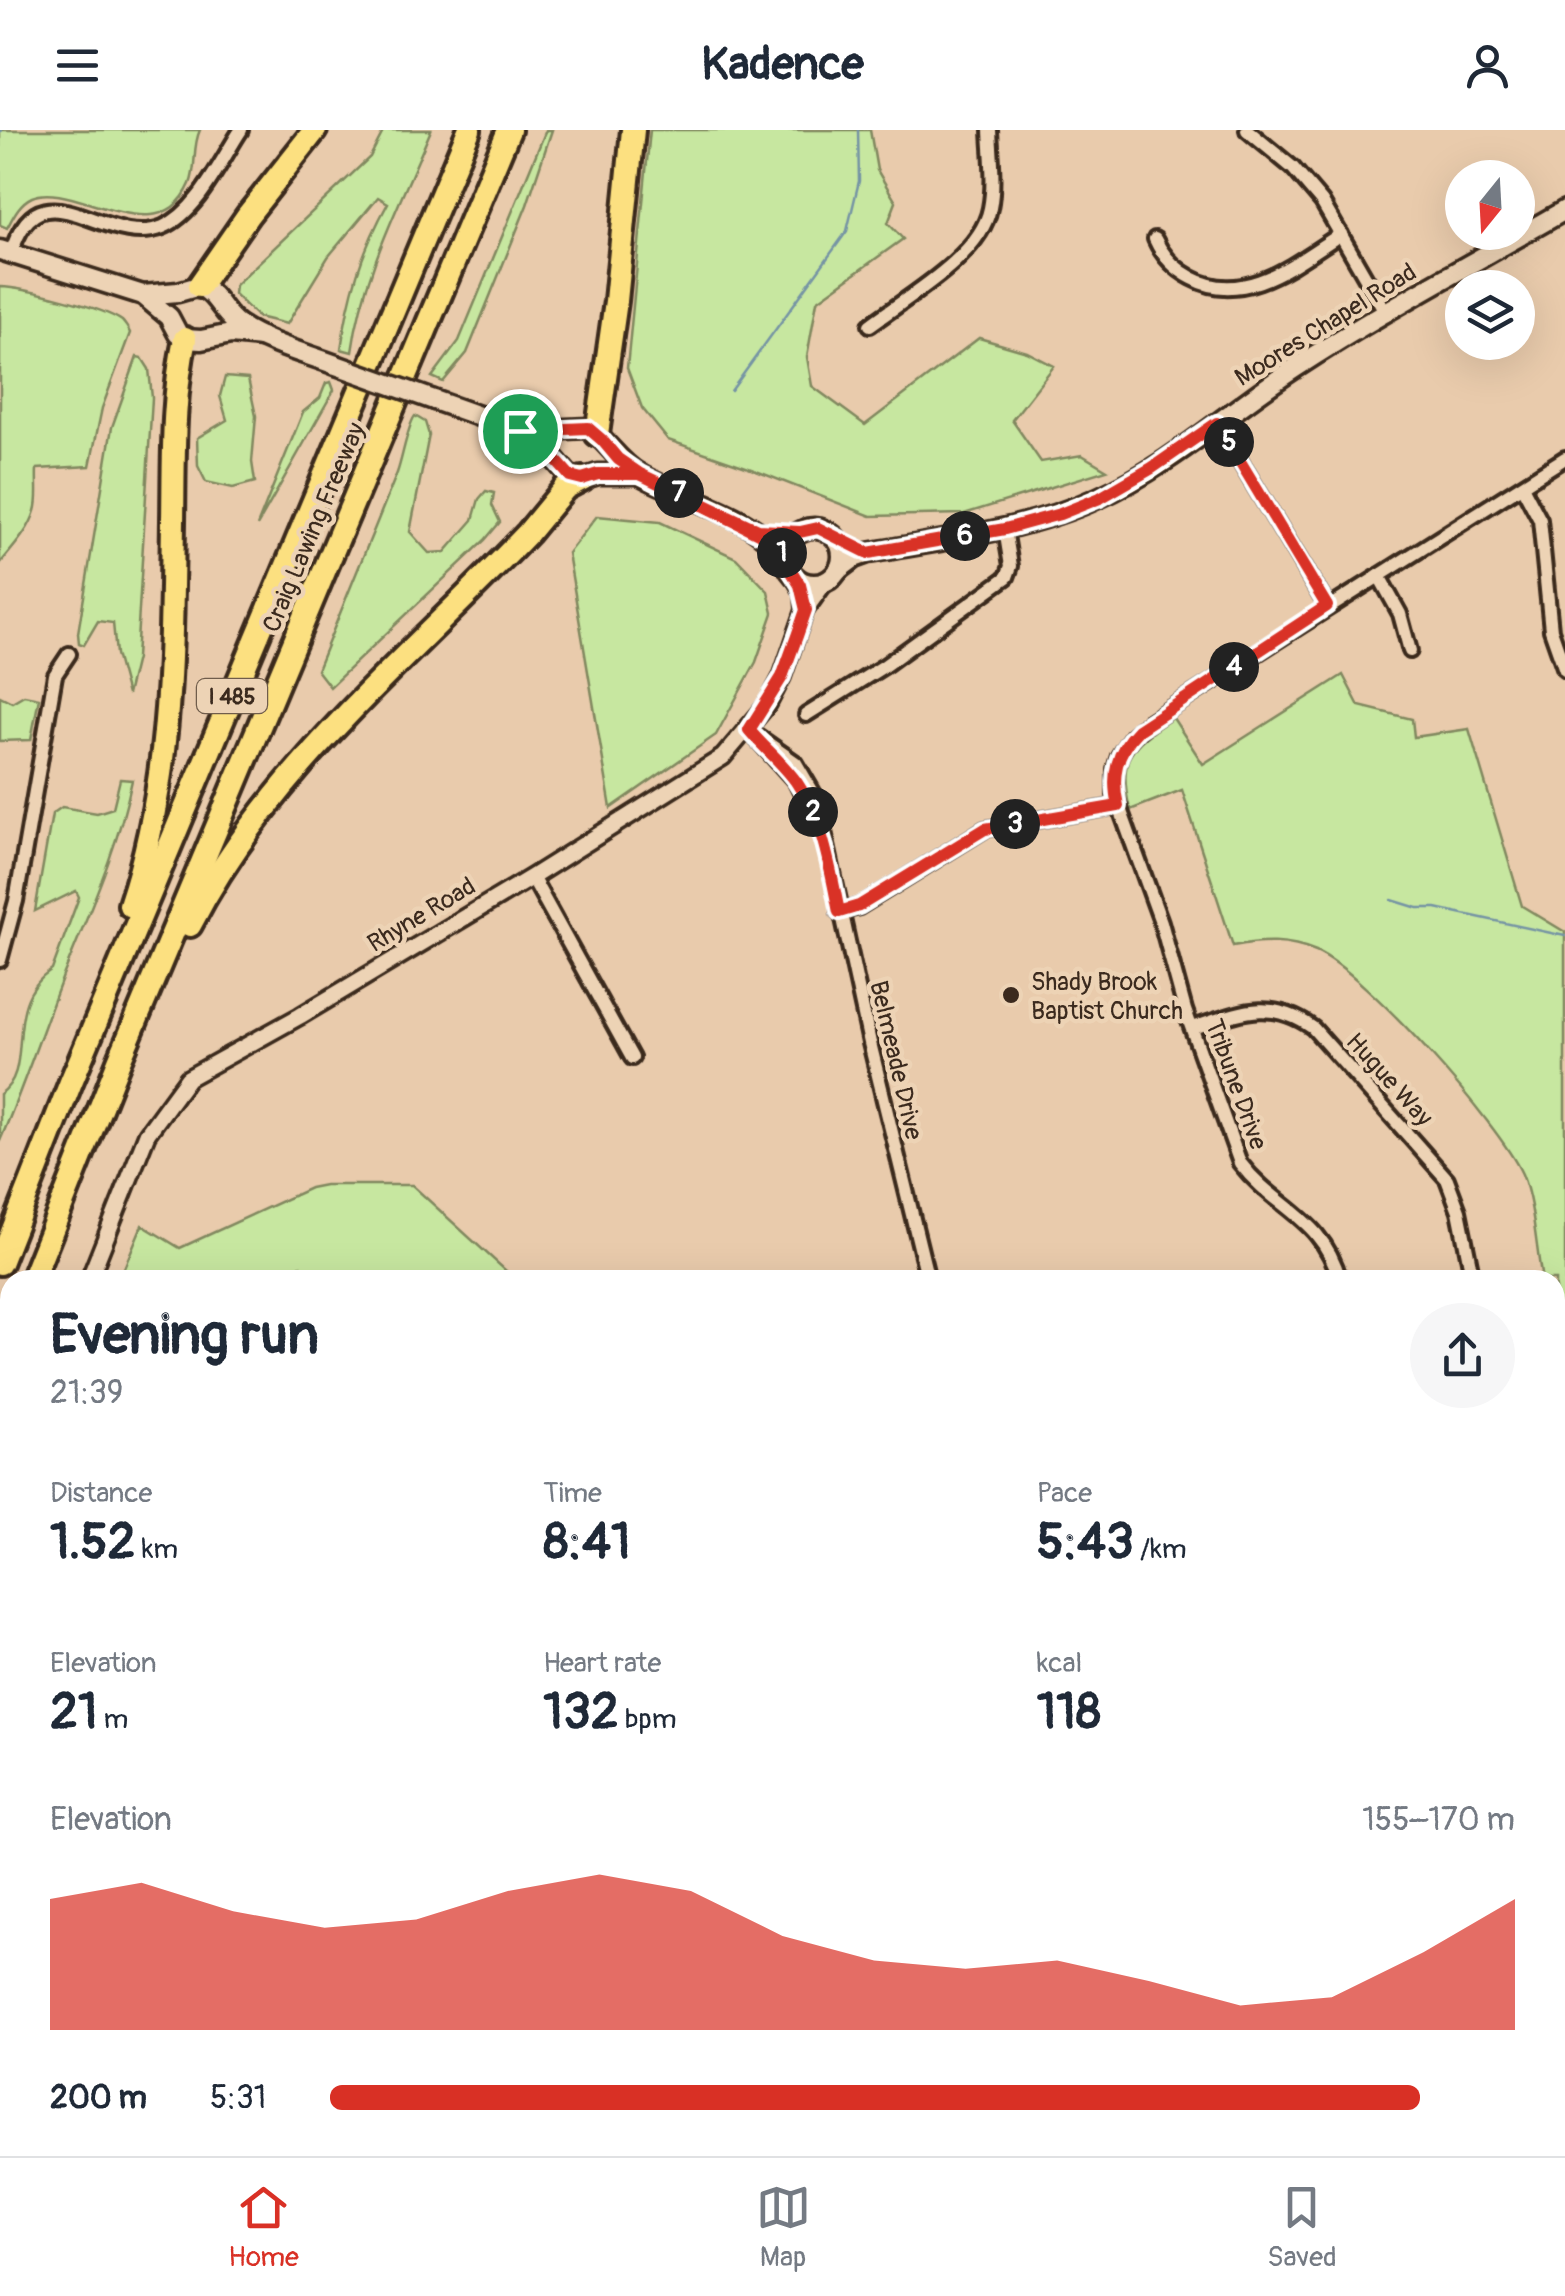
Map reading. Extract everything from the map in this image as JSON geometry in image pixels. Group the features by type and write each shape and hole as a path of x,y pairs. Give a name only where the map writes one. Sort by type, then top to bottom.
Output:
{"highway":[{"path":"189,289 314,130"},
{"name":"Craig Lawing Freeway","path":"0,1263 71,1082 469,130"},
{"name":"Craig Lawing Freeway","path":"36,1270 119,1060 509,130"},
{"path":"601,440 633,130"},
{"path":"71,1082 138,881 160,786 169,698 176,408 186,339"},
{"path":"119,1060 199,907 248,829 283,784 516,546 565,488 590,476"}],"main road":[{"name":"Moores Chapel Road","path":"831,576 854,558 868,553 1005,529 1100,498 1178,452 1298,366 1565,210"},
{"path":"6,252 143,295 169,317 178,334 186,339 231,334 261,338 520,431 544,447 562,471 590,476 640,474"},
{"path":"143,295 189,289 212,293 229,318 261,338"},
{"path":"169,317 170,304 189,289"},
{"path":"520,431 578,426 601,440 618,459 640,474 758,530 776,544 790,569 807,583 831,576 842,552 834,537"},
{"path":"590,476 606,461 601,440"},
{"path":"758,530 800,532 818,528 868,553"},
{"path":"790,569 788,546 800,532"}],"street":[{"path":"6,252 24,224 47,208 64,209 129,230 163,227 192,202 241,130"},
{"path":"870,325 957,259 980,234 992,195 990,130"},
{"path":"1247,130 1303,178 1341,234 1386,313"},
{"path":"1155,239 1169,262 1182,272 1212,286 1230,287 1265,279 1341,234"},
{"path":"1217,423 1327,606"},
{"name":"Tribune Drive","path":"1337,1270 1320,1235 1240,1164 1185,1010 1162,922 1118,806 1114,769 1124,746 1138,730 1327,606 1565,458"},
{"path":"1522,486 1540,520 1551,630 1565,670"},
{"path":"806,715 884,666 1007,577 1011,566 1005,529"},
{"path":"790,569 804,594 806,610"},
{"name":"Rhyne Road","path":"93,1270 147,1134 188,1078 532,877 723,756 749,730 782,677 806,610 831,576"},
{"path":"1379,576 1400,614 1410,651"},
{"path":"0,960 16,901 55,675 69,654"},
{"name":"Belmeade Drive","path":"749,730 779,748 807,778 822,817 839,912 926,1270"},
{"path":"839,912 859,906 985,829 1118,806"},
{"path":"532,877 632,1058"},
{"name":"Hugue Way","path":"1194,1028 1243,1012 1268,1009 1285,1012 1313,1028 1447,1180 1459,1211 1471,1270"}],"green space":[{"path":"0,130 200,130 190,184 176,204 158,214 114,211 49,194 27,200 7,228 0,225"},
{"path":"384,130 431,130 374,266 352,352 341,349 344,329 363,256 388,203 378,197 328,257 287,324 258,317 234,294 235,285 370,157"},
{"path":"546,130 552,130 527,205 467,353 443,382 432,377 459,341"},
{"path":"650,130 870,130 877,170 896,202 888,223 903,239 817,301 807,357 812,386 865,425 979,338 1027,352 1054,366 1012,420 1041,462 1082,455 1107,470 964,514 871,516 668,440 642,408 627,368"},
{"path":"0,287 98,310 122,321 130,333 102,408 90,466 37,469 37,501 32,519 0,564"},
{"path":"137,357 149,369 152,398 136,658 127,695 113,623 98,621 84,645 79,643 78,633 112,427"},
{"path":"225,377 248,379 256,416 252,462 255,482 233,488 206,482 198,466 197,438 227,420 220,396"},
{"path":"331,382 334,390 257,526 303,412"},
{"path":"415,416 425,422 429,435 410,532 429,553 445,552 473,520 479,499 486,491 494,493 492,505 500,522 330,687 317,670 397,473"},
{"path":"597,516 660,522 736,558 768,591 773,613 756,662 716,735 611,808 568,553"},
{"path":"1343,675 1359,706 1412,719 1414,737 1469,729 1522,906 1565,932 1565,1270 1541,1270 1526,1186 1509,1151 1460,1087 1397,1018 1366,988 1316,951 1285,943 1233,946 1182,790 1130,810 1125,777 1130,755 1146,737 1173,718 1203,764"},
{"path":"24,695 39,698 31,740 0,741 0,696 12,702"},
{"path":"120,779 132,780 111,855 0,1141 0,1094 11,1083 16,1069 27,1000 36,984 52,970 79,897 76,891 35,911 52,814 62,807 97,813 113,808"},
{"path":"412,1185 505,1270 300,1270 300,1266 292,1270 123,1270 142,1225 180,1248 310,1188"}],"waterway":[{"path":"731,391 847,231 859,181 858,130"},
{"path":"1392,900 1565,936"}],"place":[{"name":"Shady Brook Baptist Church","path":"1011,995"}],"route":[{"path":"520,431 544,447 570,476 582,479 598,474 640,474 722,513 758,530 800,532 818,528 868,553 1005,529 1060,514 1100,498 1152,468 1217,423 1327,606 1138,730 1124,746 1114,769 1118,806 985,829 859,906 839,912 827,849 813,813 788,771 749,730 782,677 806,610 804,594 781,551 758,530 640,474 618,459 588,428 520,431"}]}
